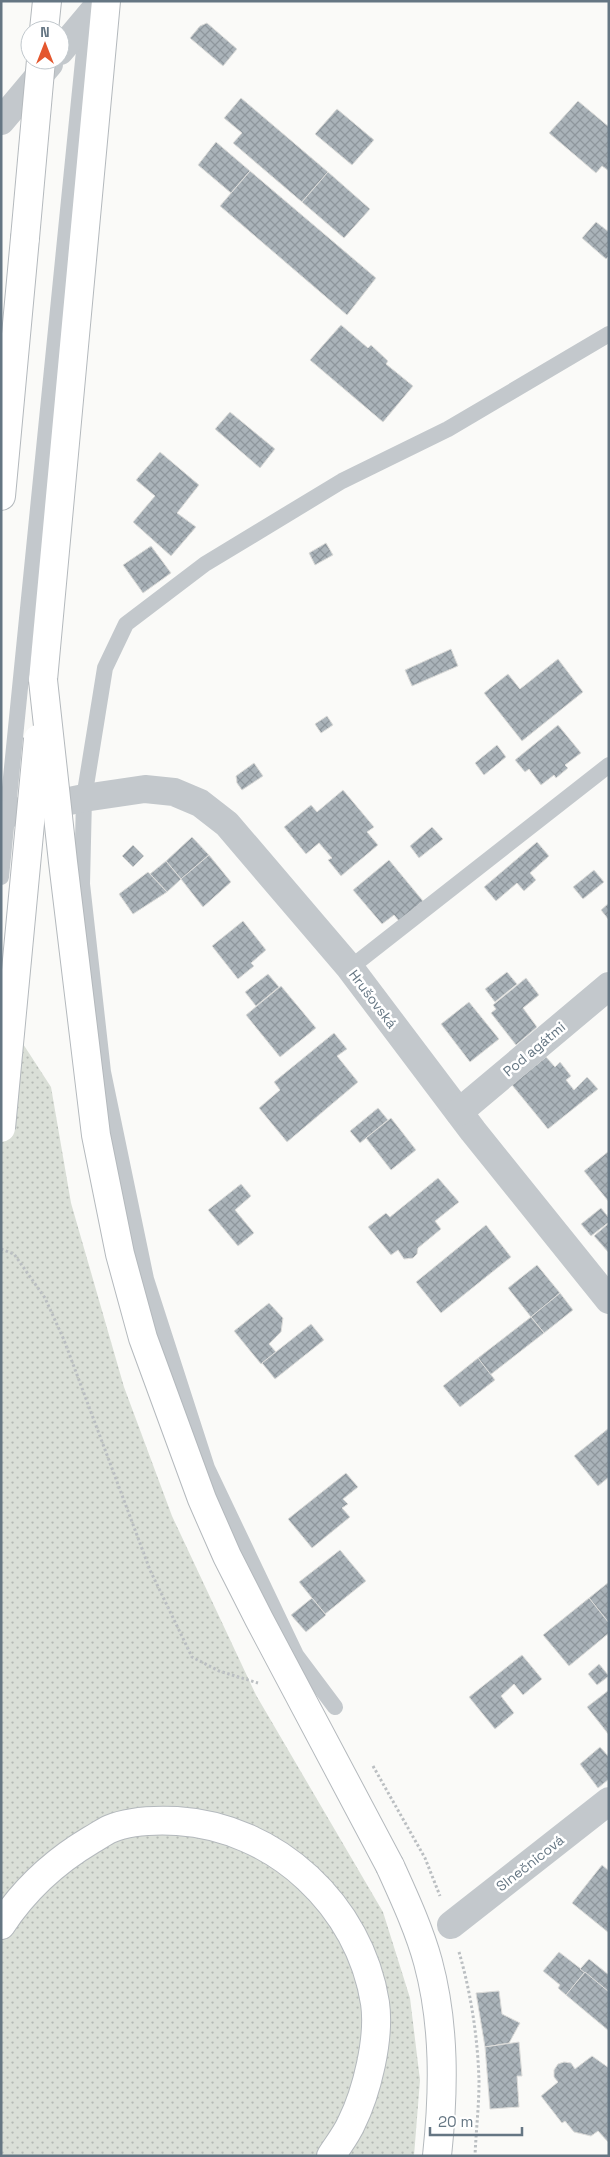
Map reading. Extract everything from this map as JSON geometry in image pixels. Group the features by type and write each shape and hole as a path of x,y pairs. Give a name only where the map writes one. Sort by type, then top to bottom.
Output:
{"highway":[{"path":"45,20 47,1"},
{"path":"1,1128 106,1"},
{"path":"1,496 40,70"},
{"path":"43,680 96,1135 120,1254 143,1338 202,1498 227,1556 258,1619 390,1866 413,1918 428,1962 437,2006 442,2046 442,2089 437,2156"},
{"path":"1,1925 30,1886 67,1855 111,1828 156,1820 199,1822 234,1832 257,1842 300,1870 331,1903 351,1931 366,1964 375,2005 374,2047 367,2082 351,2124 331,2156"}],"street":[{"path":"70,37 92,7"},
{"path":"1,120 44,70"},
{"name":"Hrušovská","path":"4,814 84,798 145,789 174,792 200,803 227,824 350,968 458,1112 609,1300"},
{"name":"Pod agátmi","path":"458,1112 609,986"},
{"name":"Slnečnicová","path":"451,1925 609,1801"}],"lane":[{"path":"1,877 4,814 92,7"},
{"path":"335,1707 296,1655 207,1468 146,1278 103,1072 82,884 84,798 105,668 126,624 205,564 334,486 448,429 609,334"},
{"path":"350,968 609,765"}],"shaded area":[{"path":"1,1010 51,1087 71,1203 124,1387 172,1516 256,1695 383,1912 410,1998 420,2080 414,2156 4,2156 1,2153"}],"building":[{"path":"207,23 237,49 223,66 190,38 200,26"},
{"path":"241,98 328,172 302,202 233,143 242,133 224,118"},
{"path":"578,101 609,127 609,171 602,166 596,173 549,133"},
{"path":"337,109 374,140 352,165 315,134"},
{"path":"216,142 250,171 231,193 198,165"},
{"path":"250,171 376,278 347,315 220,206"},
{"path":"328,172 370,209 344,238 302,202"},
{"path":"596,222 609,232 609,256 606,259 582,238"},
{"path":"341,325 368,348 371,345 388,361 386,364 413,386 383,422 310,360"},
{"path":"230,412 275,449 260,468 215,429"},
{"path":"160,452 199,485 177,513 196,527 171,556 133,522 155,496 136,480"},
{"path":"326,543 333,555 315,565 309,553"},
{"path":"151,546 171,573 143,593 123,565"},
{"path":"451,649 458,666 412,686 405,670"},
{"path":"558,659 583,692 522,741 484,693 508,674 520,689"},
{"path":"327,716 333,725 321,733 315,724"},
{"path":"558,725 581,753 565,765 568,768 556,778 554,775 541,785 529,769 525,772 515,760"},
{"path":"497,745 506,757 484,775 475,763"},
{"path":"254,763 263,776 242,790 237,783 236,776"},
{"path":"343,790 374,827 367,832 378,845 341,876 328,860 332,858 319,843 306,854 284,827 311,805 317,812"},
{"path":"432,827 443,839 419,858 410,846"},
{"path":"192,837 209,855 181,879 166,861"},
{"path":"537,842 549,856 530,873 536,880 524,891 517,883 496,901 484,887"},
{"path":"133,845 144,856 133,867 122,856"},
{"path":"209,855 231,882 203,907 181,879"},
{"path":"389,860 423,901 399,921 394,915 382,924 353,890"},
{"path":"166,861 181,879 167,892 150,874"},
{"path":"594,870 604,882 583,899 573,887"},
{"path":"148,872 167,892 133,914 119,894"},
{"path":"609,903 609,920 601,910"},
{"path":"243,921 266,950 251,963 254,966 238,979 212,946"},
{"path":"507,972 517,984 495,1002 485,989"},
{"path":"268,974 279,987 256,1006 245,992"},
{"path":"526,978 539,995 523,1008 537,1027 516,1045 491,1013 496,1009 493,1005"},
{"path":"281,986 316,1028 280,1057 246,1015"},
{"path":"469,1002 499,1039 470,1062 441,1024"},
{"path":"334,1033 347,1049 337,1056 358,1082 287,1142 259,1108 280,1090 274,1082"},
{"path":"546,1057 555,1067 560,1062 571,1076 566,1080 574,1090 587,1077 598,1089 548,1129 512,1085"},
{"path":"378,1108 388,1120 360,1143 350,1131"},
{"path":"391,1118 416,1150 391,1170 366,1138"},
{"path":"609,1151 609,1202 584,1171"},
{"path":"438,1178 459,1202 435,1221 441,1229 418,1248 417,1254 413,1258 404,1259 398,1250 391,1255 368,1227 386,1213 390,1217"},
{"path":"241,1184 251,1196 235,1210 254,1233 238,1246 208,1210"},
{"path":"601,1208 609,1218 609,1222 591,1236 581,1224"},
{"path":"609,1223 609,1253 594,1236"},
{"path":"486,1225 511,1257 441,1313 416,1282"},
{"path":"537,1265 560,1293 531,1317 508,1288"},
{"path":"560,1293 573,1310 544,1333 531,1317"},
{"path":"269,1303 283,1318 281,1332 269,1344 276,1352 261,1364 234,1331"},
{"path":"531,1317 544,1333 490,1375 478,1358"},
{"path":"311,1324 324,1340 275,1379 262,1363"},
{"path":"478,1358 495,1380 460,1407 443,1386"},
{"path":"609,1428 609,1477 598,1486 574,1456"},
{"path":"346,1473 358,1487 343,1499 348,1504 342,1508 350,1517 312,1548 288,1519"},
{"path":"340,1550 366,1581 325,1614 299,1582"},
{"path":"609,1582 609,1623 589,1598"},
{"path":"312,1598 326,1615 306,1632 291,1615"},
{"path":"589,1598 609,1623 609,1633 569,1666 543,1635"},
{"path":"522,1655 542,1679 523,1695 514,1684 501,1696 514,1713 495,1729 469,1697"},
{"path":"599,1664 609,1676 597,1685 588,1674"},
{"path":"609,1690 609,1735 587,1707"},
{"path":"600,1747 609,1757 609,1779 598,1788 580,1764"},
{"path":"602,1865 609,1871 609,1933 572,1903"},
{"path":"559,1952 585,1972 566,1995 558,1988 560,1985 543,1971"},
{"path":"589,1959 609,1975 609,1992 580,1969"},
{"path":"585,1972 609,1992 609,2031 566,1995"},
{"path":"499,1991 502,2014 520,2023 509,2043 485,2047 476,1993"},
{"path":"519,2042 522,2076 517,2076 519,2107 490,2109 485,2047"},
{"path":"592,2056 609,2068 609,2143 598,2131 591,2136 574,2132 565,2121 562,2123 541,2096 558,2082 554,2077 554,2070 558,2064 564,2062 571,2063 575,2069"}]}
